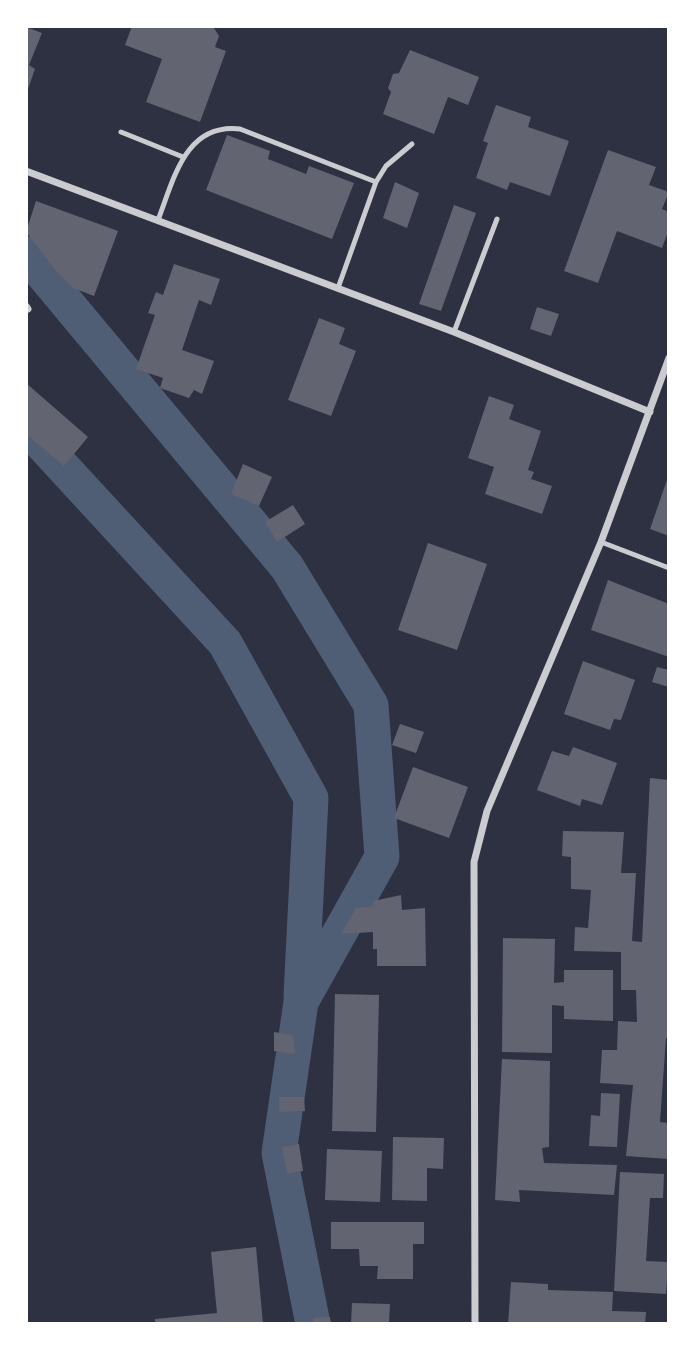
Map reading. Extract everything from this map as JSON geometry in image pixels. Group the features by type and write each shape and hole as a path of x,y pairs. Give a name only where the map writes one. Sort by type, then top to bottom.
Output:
{"street":[{"path":"26,171 454,332 650,412"},
{"path":"475,1324 474,862 487,811 601,542 669,358"}],"lane":[{"path":"158,219 183,157 210,132 224,128 240,129 376,181"},
{"path":"121,132 183,157"},
{"path":"338,288 376,181 386,166 412,144"},
{"path":"454,332 497,219"},
{"path":"601,542 669,568"}],"building":[{"path":"132,26 214,28 219,36 215,47 226,51 200,122 146,102 162,59 125,45"},
{"path":"26,27 42,33 29,65 35,69 27,92"},
{"path":"410,50 479,77 468,105 448,97 434,134 383,114 391,92 388,88 393,74 399,73"},
{"path":"496,105 531,117 528,127 569,141 550,196 510,182 507,190 476,178 488,143 483,141"},
{"path":"227,135 270,151 268,159 306,174 309,166 354,183 332,239 206,190"},
{"path":"608,150 656,167 649,185 669,192 662,209 669,212 669,229 662,248 617,231 598,283 564,271"},
{"path":"395,182 419,193 407,228 383,218"},
{"path":"36,201 118,231 94,296 73,288 26,232"},
{"path":"454,205 476,213 441,311 419,304"},
{"path":"174,264 220,279 211,305 199,300 182,350 214,361 202,394 194,390 189,398 160,388 163,378 136,369 155,315 148,313 156,292 163,295"},
{"path":"537,307 559,314 551,336 530,329"},
{"path":"319,318 345,328 339,344 356,351 331,416 288,400"},
{"path":"26,383 88,437 64,466 26,434"},
{"path":"489,396 514,405 509,419 541,431 528,470 534,472 531,479 552,486 542,514 485,494 494,467 468,458"},
{"path":"243,464 272,477 259,506 231,494"},
{"path":"669,477 669,536 650,529"},
{"path":"293,505 305,524 277,542 265,522"},
{"path":"428,543 487,564 457,650 398,630"},
{"path":"608,580 669,604 669,657 591,630"},
{"path":"583,661 635,680 621,720 614,719 610,730 564,714"},
{"path":"657,667 669,670 669,687 652,682"},
{"path":"400,724 424,732 416,753 392,745"},
{"path":"573,747 617,763 602,805 582,799 580,806 537,790 552,751 569,756"},
{"path":"413,767 468,787 449,838 394,818"},
{"path":"650,778 669,780 669,1038 666,1038 660,1122 669,1123 669,1159 626,1156 633,1085 600,1083 602,1050 617,1050 618,1021 637,1022 636,990 621,990 621,952 574,951 575,927 588,928 591,890 571,889 571,857 562,856 563,831 624,832 621,873 636,873 632,941 642,942"},
{"path":"401,895 402,910 425,908 426,966 377,966 373,932 341,934 356,908 373,906 373,901"},
{"path":"503,938 555,939 554,983 564,982 564,970 613,970 613,1021 564,1019 564,1006 552,1005 552,1053 502,1052"},
{"path":"335,994 379,995 376,1132 332,1131"},
{"path":"274,1032 293,1035 295,1054 274,1051"},
{"path":"502,1059 550,1061 549,1147 542,1148 544,1163 617,1165 614,1195 519,1190 520,1202 495,1200"},
{"path":"601,1093 620,1094 617,1147 589,1146 591,1115 600,1116"},
{"path":"279,1097 304,1097 305,1111 279,1112"},
{"path":"393,1137 444,1138 443,1169 427,1168 427,1201 392,1200"},
{"path":"299,1144 303,1171 287,1174 282,1147"},
{"path":"327,1149 382,1151 380,1202 325,1200"},
{"path":"620,1172 664,1174 663,1198 650,1198 646,1261 668,1262 666,1294 614,1291"},
{"path":"331,1222 424,1222 424,1244 413,1244 413,1279 377,1279 378,1266 360,1266 359,1249 331,1249"},
{"path":"256,1247 263,1324 155,1324 155,1319 217,1313 211,1252"},
{"path":"511,1282 548,1284 548,1290 613,1292 612,1311 646,1312 645,1324 508,1324"},
{"path":"352,1303 390,1304 389,1324 351,1324"},
{"path":"330,1317 331,1324 313,1324 313,1318"}],"waterway":[{"path":"26,254 287,567 371,705 382,857 301,1002 279,1153 313,1324"},
{"path":"26,427 225,643 311,798 301,996"}]}
